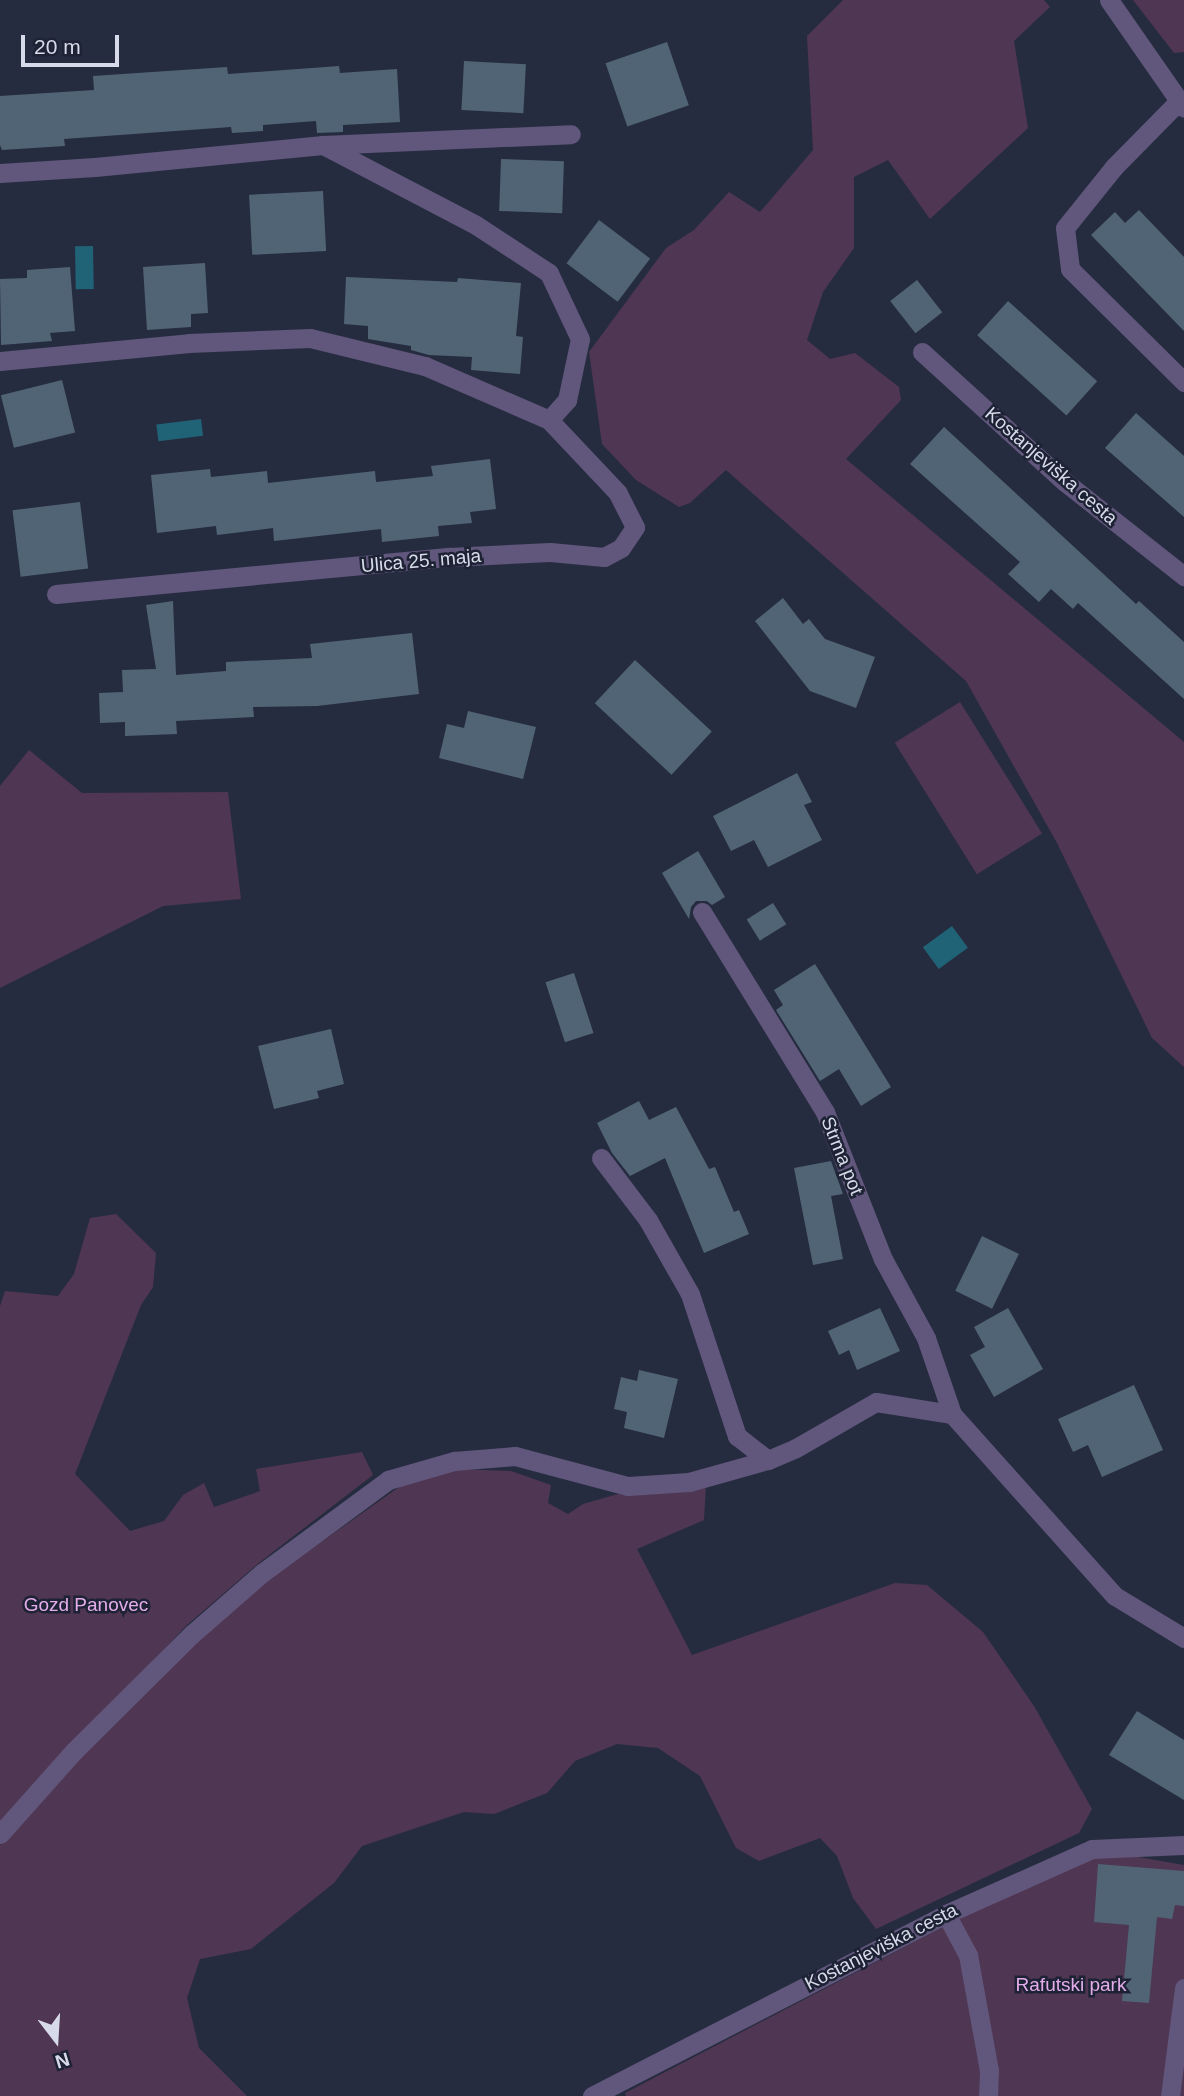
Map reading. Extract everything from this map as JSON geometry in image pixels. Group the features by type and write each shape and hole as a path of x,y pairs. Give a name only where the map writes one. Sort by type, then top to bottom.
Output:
{"street":[{"path":"1109,0 1182,105 1114,167 1065,228 1070,270 1184,382"},
{"path":"0,173 94,167 323,145 572,134"},
{"path":"323,145 477,225 549,273 580,339 567,400 549,420"},
{"name":"Ulica 25. maja","path":"0,361 189,344 310,338 425,366 549,420 618,493 635,527 621,548 604,557 550,552 450,557 56,594"},
{"name":"Kostanjeviška cesta","path":"922,352 1065,482 1184,576"},
{"name":"Strma pot","path":"702,912 825,1112 883,1259 926,1338 952,1414 1115,1596 1184,1638"},
{"path":"601,1158 648,1220 690,1294 737,1436 768,1460"},
{"path":"0,1834 74,1751 192,1634 262,1573 388,1480 454,1461 515,1456 628,1486 689,1482 768,1460 796,1448 876,1402 952,1414"},
{"name":"Kostanjeviška cesta","path":"593,2096 946,1914 1092,1849 1184,1845"},
{"path":"946,1914 968,1955 989,2070 988,2096"},
{"path":"1170,2096 1184,1988"}],"green space":[{"path":"843,0 1044,0 1050,7 1014,41 1028,128 930,219 888,160 854,177 854,248 823,292 807,340 830,359 855,353 899,387 901,400 846,459 1184,742 1184,1067 1152,1038 1057,843 966,681 726,470 690,503 679,507 636,480 602,444 589,352 666,248 694,230 729,192 760,212 813,150 807,36"},
{"path":"1133,0 1184,0 1184,52 1174,53"},
{"path":"960,702 1042,833 977,874 895,743"},
{"path":"29,750 82,793 228,792 241,899 163,906 0,988 0,786"},
{"name":"Gozd Panovec","path":"116,1214 156,1253 153,1287 141,1305 75,1474 130,1531 164,1521 183,1495 204,1483 214,1507 260,1491 256,1469 362,1452 373,1475 260,1562 187,1625 0,1822 0,1306 5,1291 58,1296 74,1274 90,1218"},
{"path":"456,1469 511,1471 551,1485 548,1503 568,1514 583,1504 625,1492 706,1484 704,1520 637,1549 692,1655 895,1583 927,1585 983,1632 1034,1706 1092,1809 1079,1833 876,1929 853,1898 837,1856 820,1838 759,1861 736,1848 700,1776 658,1748 617,1744 575,1761 547,1793 494,1814 464,1812 362,1846 334,1883 251,1949 200,1959 187,1998 199,2048 247,2096 0,2096 0,1845 78,1759 242,1598 402,1485"},
{"name":"Rafutski park","path":"1092,1849 1184,1865 1184,2096 626,2096 625,2093"}],"water":[{"path":"75,246 93,246 94,289 76,289"},
{"path":"201,419 203,436 158,441 156,424"},
{"path":"952,926 968,948 939,969 923,947"}],"building":[{"path":"667,42 689,105 627,127 606,63"},
{"path":"464,61 526,64 523,113 461,110"},
{"path":"339,66 340,73 397,69 400,122 343,125 343,132 317,133 316,121 263,125 263,131 232,133 231,127 64,139 65,146 2,150 0,145 0,96 94,90 93,76 227,67 228,74"},
{"path":"501,159 564,161 562,213 499,211"},
{"path":"323,191 326,251 252,255 249,195"},
{"path":"1139,210 1184,257 1184,331 1091,235 1115,212 1125,223"},
{"path":"599,220 650,259 618,302 567,263"},
{"path":"205,263 208,313 191,314 191,327 147,330 143,267"},
{"path":"70,267 75,331 50,333 52,341 1,345 0,279 27,278 27,270"},
{"path":"346,277 457,282 458,278 521,283 516,336 523,337 520,374 471,370 472,357 429,355 411,350 411,346 368,339 368,326 344,324"},
{"path":"917,280 942,312 915,333 890,301"},
{"path":"1008,301 1097,381 1066,415 977,335"},
{"path":"62,380 75,432 14,448 1,395"},
{"path":"1136,413 1184,456 1184,517 1105,448"},
{"path":"944,427 1136,604 1139,601 1184,642 1184,699 1078,603 1073,609 1051,589 1039,602 1008,574 1020,562 910,464"},
{"path":"490,459 496,509 470,512 472,523 438,526 439,536 382,542 381,529 274,541 273,528 217,535 216,526 157,533 151,475 210,469 211,477 267,471 268,483 375,471 376,482 433,476 431,466"},
{"path":"80,502 88,569 21,577 13,510"},
{"path":"783,598 803,624 809,619 825,639 875,657 856,708 810,691 755,621"},
{"path":"173,601 176,675 226,671 226,662 312,658 310,644 412,633 419,694 317,706 253,707 254,717 176,721 177,734 125,736 125,722 100,723 99,693 123,692 122,670 156,669 146,605"},
{"path":"635,660 712,732 672,775 595,703"},
{"path":"468,711 536,727 523,779 439,758 447,724 464,728"},
{"path":"797,773 812,802 804,805 822,840 768,867 754,840 731,851 713,816"},
{"path":"698,851 725,897 712,905 707,901 696,901 691,907 689,919 662,873"},
{"path":"773,903 786,924 760,941 747,919"},
{"path":"815,964 891,1087 861,1106 839,1069 820,1081 776,1010 783,1005 774,990"},
{"path":"574,973 593,1033 565,1042 545,982"},
{"path":"331,1029 344,1084 317,1091 319,1098 274,1109 258,1046"},
{"path":"639,1101 649,1120 676,1107 709,1169 715,1167 734,1212 739,1210 749,1234 704,1253 665,1158 630,1176 612,1153 597,1123"},
{"path":"831,1161 843,1194 831,1196 843,1259 813,1265 794,1168"},
{"path":"982,1236 1019,1254 992,1309 955,1291"},
{"path":"880,1308 900,1351 857,1370 849,1350 839,1355 828,1331"},
{"path":"1008,1308 1043,1369 994,1397 970,1355 985,1347 974,1327"},
{"path":"639,1370 678,1379 664,1438 624,1428 627,1412 614,1409 621,1377 637,1381"},
{"path":"1134,1385 1163,1450 1102,1477 1088,1445 1073,1452 1058,1419"},
{"path":"1137,1711 1184,1740 1184,1800 1109,1755"},
{"path":"1098,1864 1184,1871 1184,1906 1175,1905 1172,1919 1157,1917 1149,2003 1122,2001 1129,1925 1094,1922"}]}
